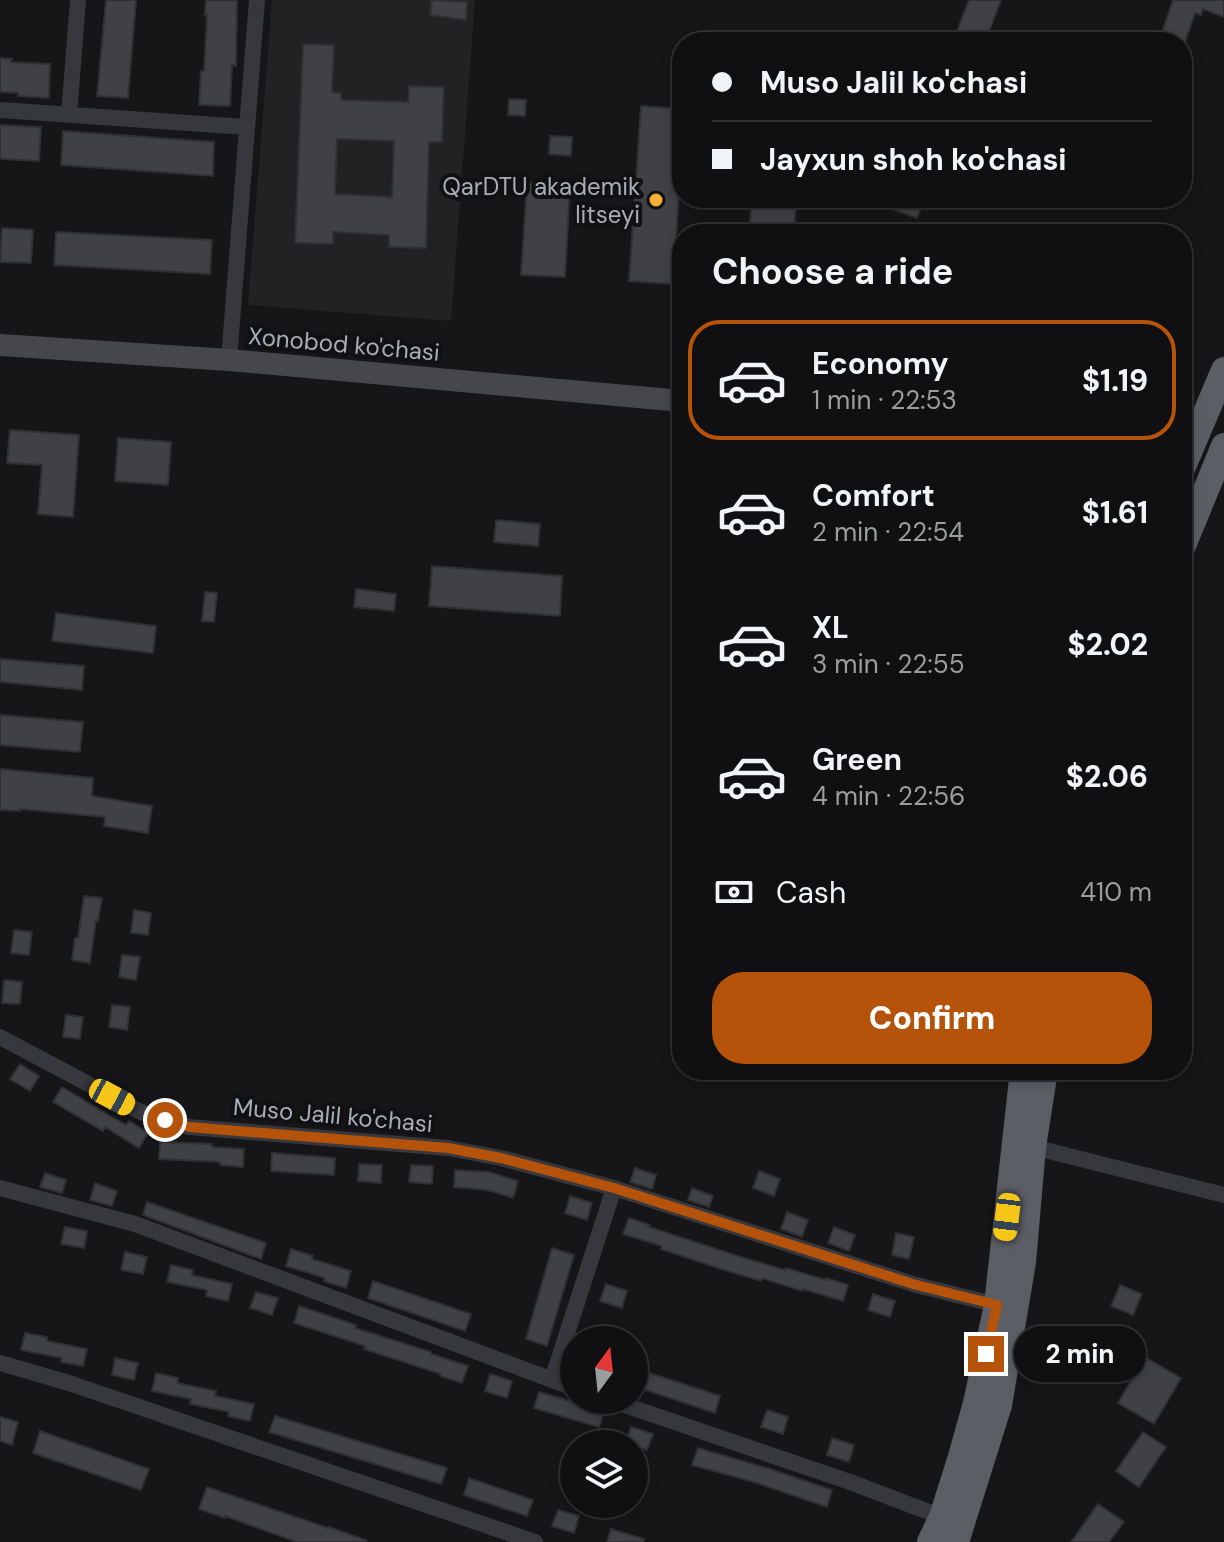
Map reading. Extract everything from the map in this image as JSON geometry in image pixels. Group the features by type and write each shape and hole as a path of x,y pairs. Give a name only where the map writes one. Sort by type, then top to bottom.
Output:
{"highway":[{"path":"1192,428 1224,370"},
{"path":"1192,524 1224,446"},
{"path":"930,1542 942,1517 976,1403 997,1305 1022,1080"},
{"path":"956,1542 999,1405 1023,1262 1033,1147 1043,1080"}],"main road":[{"name":"Xonobod ko'chasi","path":"0,345 229,360 672,400"}],"street":[{"path":"69,115 78,0"},
{"path":"229,360 257,0"},
{"path":"0,110 246,127"},
{"name":"Muso Jalil ko'chasi","path":"0,1037 141,1112 189,1127 448,1148 501,1158 614,1188 913,1284 997,1305"},
{"path":"1033,1147 1224,1195"},
{"path":"0,1188 135,1224 560,1383"},
{"path":"552,1380 614,1188"},
{"path":"0,1363 84,1388 535,1542"},
{"path":"648,1413 942,1517"}],"shaded area":[{"path":"272,0 475,0 451,321 248,305"}],"building":[{"path":"106,0 136,0 128,98 97,96"},
{"path":"206,0 237,0 236,66 232,65 230,106 199,105 201,71 204,71"},
{"path":"432,0 467,2 466,20 430,15"},
{"path":"969,0 1001,0 989,32 957,32"},
{"path":"1173,0 1224,0 1224,17 1203,9 1201,15 1195,13 1188,32 1162,32"},
{"path":"303,44 334,45 332,92 341,93 341,100 408,102 409,86 444,87 442,142 429,142 426,248 389,247 389,235 333,232 333,244 295,243","holes":["337,139 394,141 392,197 335,194"]},
{"path":"0,58 12,59 11,62 50,64 49,98 0,92"},
{"path":"509,99 526,100 525,116 508,115"},
{"name":"QarDTU akademik litseyi","path":"641,106 672,108 672,208 678,208 677,224 672,224 672,284 629,281"},
{"path":"0,125 41,127 39,161 0,159"},
{"path":"63,131 214,142 213,176 61,165"},
{"path":"550,136 572,137 571,156 549,154"},
{"path":"527,183 570,185 565,277 521,275"},
{"path":"751,208 796,208 795,224 750,224"},
{"path":"889,208 921,208 917,218"},
{"path":"2,228 33,230 31,263 0,262"},
{"path":"56,232 212,240 210,274 54,265"},
{"path":"10,430 79,435 73,517 38,514 42,465 7,463"},
{"path":"118,438 171,442 168,485 115,481"},
{"path":"496,520 540,524 538,546 494,542"},
{"path":"432,566 562,576 560,616 429,606"},
{"path":"356,589 396,594 394,611 354,607"},
{"path":"205,592 217,593 214,622 202,621"},
{"path":"56,613 156,626 153,653 52,641"},
{"path":"0,659 84,666 82,690 0,682"},
{"path":"0,715 83,722 80,752 0,745"},
{"path":"0,769 93,778 92,796 152,806 148,833 104,826 105,817 0,810"},
{"path":"84,896 102,898 90,963 72,960"},
{"path":"134,910 151,913 148,935 131,933"},
{"path":"14,930 32,932 29,955 11,953"},
{"path":"122,955 140,957 136,980 119,977"},
{"path":"4,980 22,982 20,1004 2,1003"},
{"path":"112,1005 130,1007 127,1030 109,1027"},
{"path":"66,1015 83,1017 80,1039 63,1037"},
{"path":"20,1064 39,1076 30,1091 10,1079"},
{"path":"62,1087 126,1125 129,1121 148,1133 139,1148 105,1127 103,1131 53,1102"},
{"path":"160,1142 244,1149 243,1167 220,1165 220,1162 159,1159"},
{"path":"272,1153 335,1158 334,1175 271,1171"},
{"path":"359,1164 382,1165 381,1183 358,1181"},
{"path":"411,1165 433,1166 432,1184 409,1182"},
{"path":"635,1168 656,1175 652,1189 630,1182"},
{"path":"455,1170 489,1172 518,1181 513,1198 487,1190 454,1187"},
{"path":"759,1171 780,1179 774,1196 753,1188"},
{"path":"45,1173 66,1180 62,1193 40,1187"},
{"path":"95,1183 117,1191 112,1206 90,1200"},
{"path":"692,1188 713,1196 709,1207 688,1200"},
{"path":"570,1196 592,1203 587,1220 565,1213"},
{"path":"147,1202 266,1243 261,1259 143,1215"},
{"path":"787,1212 808,1220 802,1237 781,1229"},
{"path":"629,1218 744,1258 848,1285 843,1301 762,1278 761,1281 661,1249 662,1246 623,1234"},
{"path":"65,1227 87,1231 84,1248 61,1244"},
{"path":"834,1227 855,1235 849,1251 828,1243"},
{"path":"896,1233 914,1237 909,1259 892,1255"},
{"path":"552,1248 574,1255 547,1346 526,1339"},
{"path":"291,1249 351,1271 346,1288 286,1266"},
{"path":"125,1252 147,1257 143,1274 121,1270"},
{"path":"171,1265 193,1270 192,1275 232,1284 228,1301 206,1296 207,1290 167,1282"},
{"path":"373,1281 471,1314 465,1331 368,1298"},
{"path":"606,1284 627,1291 622,1308 600,1301"},
{"path":"1120,1285 1142,1294 1133,1315 1111,1306"},
{"path":"256,1292 278,1298 272,1315 250,1308"},
{"path":"873,1294 895,1301 890,1317 868,1310"},
{"path":"299,1306 468,1366 462,1383 294,1323"},
{"path":"25,1333 87,1349 83,1366 61,1362 62,1358 21,1350"},
{"path":"1145,1357 1181,1378 1154,1424 1118,1403"},
{"path":"115,1358 138,1363 134,1380 112,1375"},
{"path":"156,1373 178,1378 177,1383 216,1391 215,1396 254,1404 250,1421 228,1416 229,1412 190,1404 191,1399 152,1391"},
{"path":"648,1373 720,1396 715,1413 648,1391"},
{"path":"490,1374 512,1381 507,1398 485,1391"},
{"path":"539,1392 560,1398 560,1414 603,1414 599,1427 534,1408"},
{"path":"767,1410 788,1417 783,1434 761,1427"},
{"path":"275,1416 447,1468 441,1484 269,1432"},
{"path":"0,1417 18,1422 12,1445 0,1441"},
{"path":"40,1431 149,1469 141,1490 33,1453"},
{"path":"1143,1432 1166,1447 1139,1487 1116,1471"},
{"path":"832,1438 854,1445 849,1462 827,1455"},
{"path":"698,1448 832,1490 827,1507 692,1465"},
{"path":"469,1478 533,1500 527,1516 464,1495"},
{"path":"207,1487 366,1542 297,1542 225,1518 199,1509"},
{"path":"1098,1504 1124,1522 1109,1542 1071,1542"},
{"path":"558,1510 560,1518 578,1518 574,1533 552,1526"},
{"path":"611,1529 644,1539 643,1542 607,1542"}],"place":[{"name":"QarDTU akademik litseyi","path":"656,200"}],"route":[{"path":"165,1120 189,1127 448,1148 501,1158 614,1188 913,1284 997,1305 986,1354"}]}
